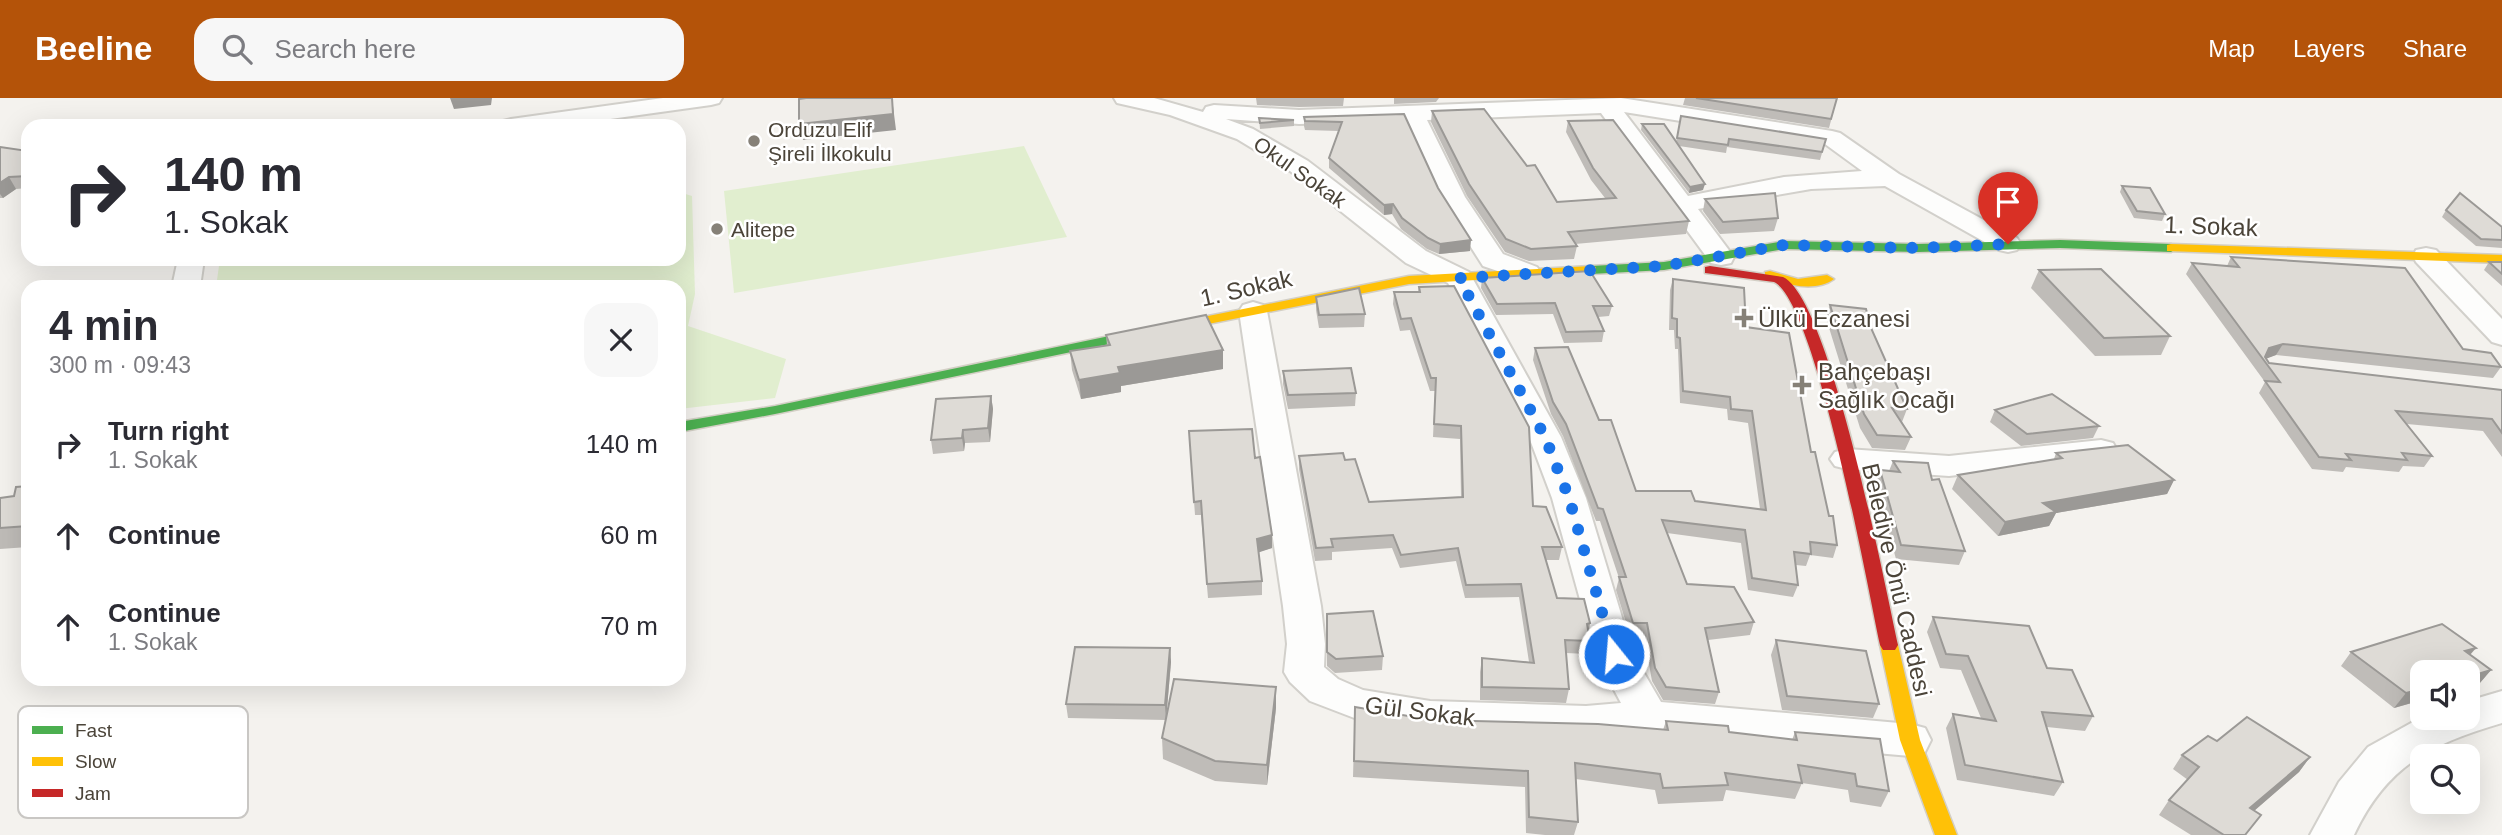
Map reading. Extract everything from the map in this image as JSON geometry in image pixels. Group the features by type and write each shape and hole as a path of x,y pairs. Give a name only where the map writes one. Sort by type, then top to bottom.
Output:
{"street":[{"path":"561,119 711,98"},
{"name":"Okul Sokak","path":"1125,98 1177,110 1245,134 1299,166 1416,257 1459,278"},
{"path":"1583,98 1832,138 1890,179 2008,244"},
{"path":"1177,110 1299,117 1614,105"},
{"path":"1614,105 1680,205 1721,257"},
{"path":"1413,114 1452,197 1493,260 1527,273"},
{"path":"1680,205 1808,182 1867,177 1890,179"},
{"name":"1. Sokak","path":"1918,248 2060,244 2502,259"},
{"path":"1664,266 1772,247 1794,247 1819,255 1832,267 1832,274 1825,284 1815,289 1812,297 1812,331"},
{"path":"1812,331 1797,295 1783,280 1771,276 1757,265 1757,253 1772,247 1918,248"},
{"path":"1864,262 1918,248"},
{"path":"2426,256 2502,336"},
{"path":"1664,266 1737,272 1807,284 1832,274"},
{"name":"1. Sokak","path":"686,426 775,410 1383,284 1409,280 1664,266"},
{"path":"1459,278 1545,437 1569,498 1614,654 1649,717"},
{"name":"Gül Sokak","path":"1254,311 1302,606 1306,644 1304,672 1324,690 1357,704 1430,717 1586,722 1649,717 1910,740"},
{"name":"Belediye Önü Caddesi","path":"1812,331 1847,459 1910,740 1946,835"},
{"path":"1847,459 1949,466 2117,448"},
{"path":"2480,713 2502,707"},
{"path":"2332,835 2344,809 2382,760 2434,730"}],"green space":[{"path":"1024,146 1067,237 734,293 724,191"},
{"path":"686,194 692,196 695,294 688,326 786,359 775,398 686,408 686,280 217,280 219,266 686,266"}],"building":[{"path":"892,98 893,114 799,124 799,99"},
{"path":"1696,98 1837,98 1831,119"},
{"path":"1484,109 1527,166 1535,165 1557,202 1616,198 1593,168 1568,121 1613,120 1689,221 1568,232 1577,246 1531,249 1506,239 1469,184 1432,111"},
{"path":"1404,114 1438,188 1471,240 1440,244 1428,238 1402,218 1393,204 1384,205 1329,158 1342,122 1305,121 1304,117"},
{"path":"1681,116 1826,139 1822,152 1729,139 1728,145 1677,138"},
{"path":"1259,118 1294,120 1260,123"},
{"path":"1642,124 1664,124 1705,184 1690,187"},
{"path":"0,147 21,150 21,176 9,177 0,183"},
{"path":"2122,186 2150,188 2165,214 2137,211"},
{"path":"1775,193 1778,218 1723,222 1705,199"},
{"path":"2460,193 2502,227 2502,240 2481,239 2446,210"},
{"path":"2231,257 2405,268 2463,349 2491,353 2501,367 2283,344 2269,348 2265,357 2269,363 2502,390 2502,433 2492,419 2396,411 2432,456 2402,453 2407,460 2346,454 2351,460 2319,457 2265,381 2280,382 2192,263 2239,267"},
{"path":"2489,262 2502,262 2502,274"},
{"path":"2101,269 2170,336 2104,338 2039,270"},
{"path":"1590,271 1612,306 1593,306 1604,331 1566,332 1555,303 1497,304 1482,278"},
{"path":"1673,279 1744,288 1746,327 1789,333 1811,452 1815,452 1829,516 1833,516 1837,545 1810,542 1811,554 1794,552 1798,585 1752,578 1745,530 1662,520 1687,584 1734,587 1754,622 1705,628 1719,692 1666,687 1655,668 1647,623 1633,623 1619,577 1626,577 1603,509 1598,508 1566,424 1553,402 1535,348 1568,347 1599,420 1611,420 1636,491 1691,491 1695,501 1766,510 1752,411 1731,409 1730,397 1683,391 1680,338 1677,337 1677,319 1672,318"},
{"path":"1454,286 1529,427 1533,506 1546,507 1562,547 1542,547 1557,598 1584,599 1590,623 1587,624 1590,641 1565,640 1569,689 1482,687 1482,658 1534,663 1521,584 1466,585 1458,548 1401,555 1393,535 1331,539 1333,547 1316,548 1299,456 1343,453 1345,460 1355,459 1369,502 1463,497 1461,426 1434,424 1436,378 1431,378 1411,318 1401,319 1394,292 1420,292 1419,287"},
{"path":"1359,288 1365,314 1319,315 1316,297"},
{"path":"1830,305 1866,309 1871,328 1907,409 1892,408 1911,437 1877,435 1864,414"},
{"path":"1206,315 1223,350 1118,367 1120,373 1079,380 1070,351 1110,345 1106,335"},
{"path":"1351,368 1356,393 1288,395 1283,371"},
{"path":"2052,394 2099,426 2027,434 1995,410"},
{"path":"991,396 988,428 963,430 962,438 931,440 936,399"},
{"path":"1252,429 1255,458 1260,457 1272,535 1257,539 1262,581 1207,584 1201,501 1194,502 1189,431"},
{"path":"2128,445 2174,480 2043,503 2056,512 2005,522 1958,475 2062,458 2056,453"},
{"path":"1893,461 1928,463 1932,480 1939,479 1965,551 1901,545 1880,470 1900,472"},
{"path":"16,487 21,487 21,526 0,528 0,498 14,496"},
{"path":"1373,611 1383,656 1336,659 1327,652 1327,614"},
{"path":"1933,617 2029,626 2047,668 2072,670 2093,716 2042,712 2063,782 1965,765 1953,714 1996,721 1968,656 1946,654"},
{"path":"2442,624 2476,648 2465,651 2477,660 2410,660 2410,692 2406,693 2351,652"},
{"path":"1776,640 1866,651 1879,704 1787,696"},
{"path":"1075,647 1170,648 1165,705 1066,704"},
{"path":"2480,662 2491,670 2480,673"},
{"path":"1174,679 1276,687 1267,765 1215,761 1162,738"},
{"path":"1355,707 1432,720 1598,724 1668,730 1666,721 1728,726 1729,732 1797,740 1795,732 1880,739 1889,791 1857,786 1855,774 1798,765 1802,783 1725,773 1728,785 1663,788 1660,774 1575,763 1578,822 1529,817 1528,771 1354,761"},
{"path":"2247,717 2310,757 2250,808 2261,815 2245,835 2224,835 2169,800 2199,767 2182,755 2208,736 2217,741"}],"traffic: fast":[{"path":"1591,270 1664,266 1784,245 1918,248 2060,244 2171,248"},
{"path":"686,426 775,410 1143,333"}],"traffic: slow":[{"path":"2171,248 2502,259"},
{"path":"1143,333 1409,280 1591,270"},
{"path":"1770,275 1798,283 1827,279"},
{"path":"1889,645 1910,740 1946,835"}],"traffic: jam":[{"path":"1710,270 1779,280 1784,282 1799,303 1830,392 1860,511 1889,645"}],"place":[{"name":"Orduzu Elif Şireli İlkokulu","path":"754,141"},
{"name":"Alitepe","path":"717,229"},
{"name":"Ülkü Eczanesi","path":"1744,318"},
{"name":"Bahçebaşı Sağlık Ocağı","path":"1802,385"}],"route":[{"path":"1614,654 1587,570 1569,498 1545,437 1459,278 1664,266 1784,245 1918,248 2008,244"}]}
